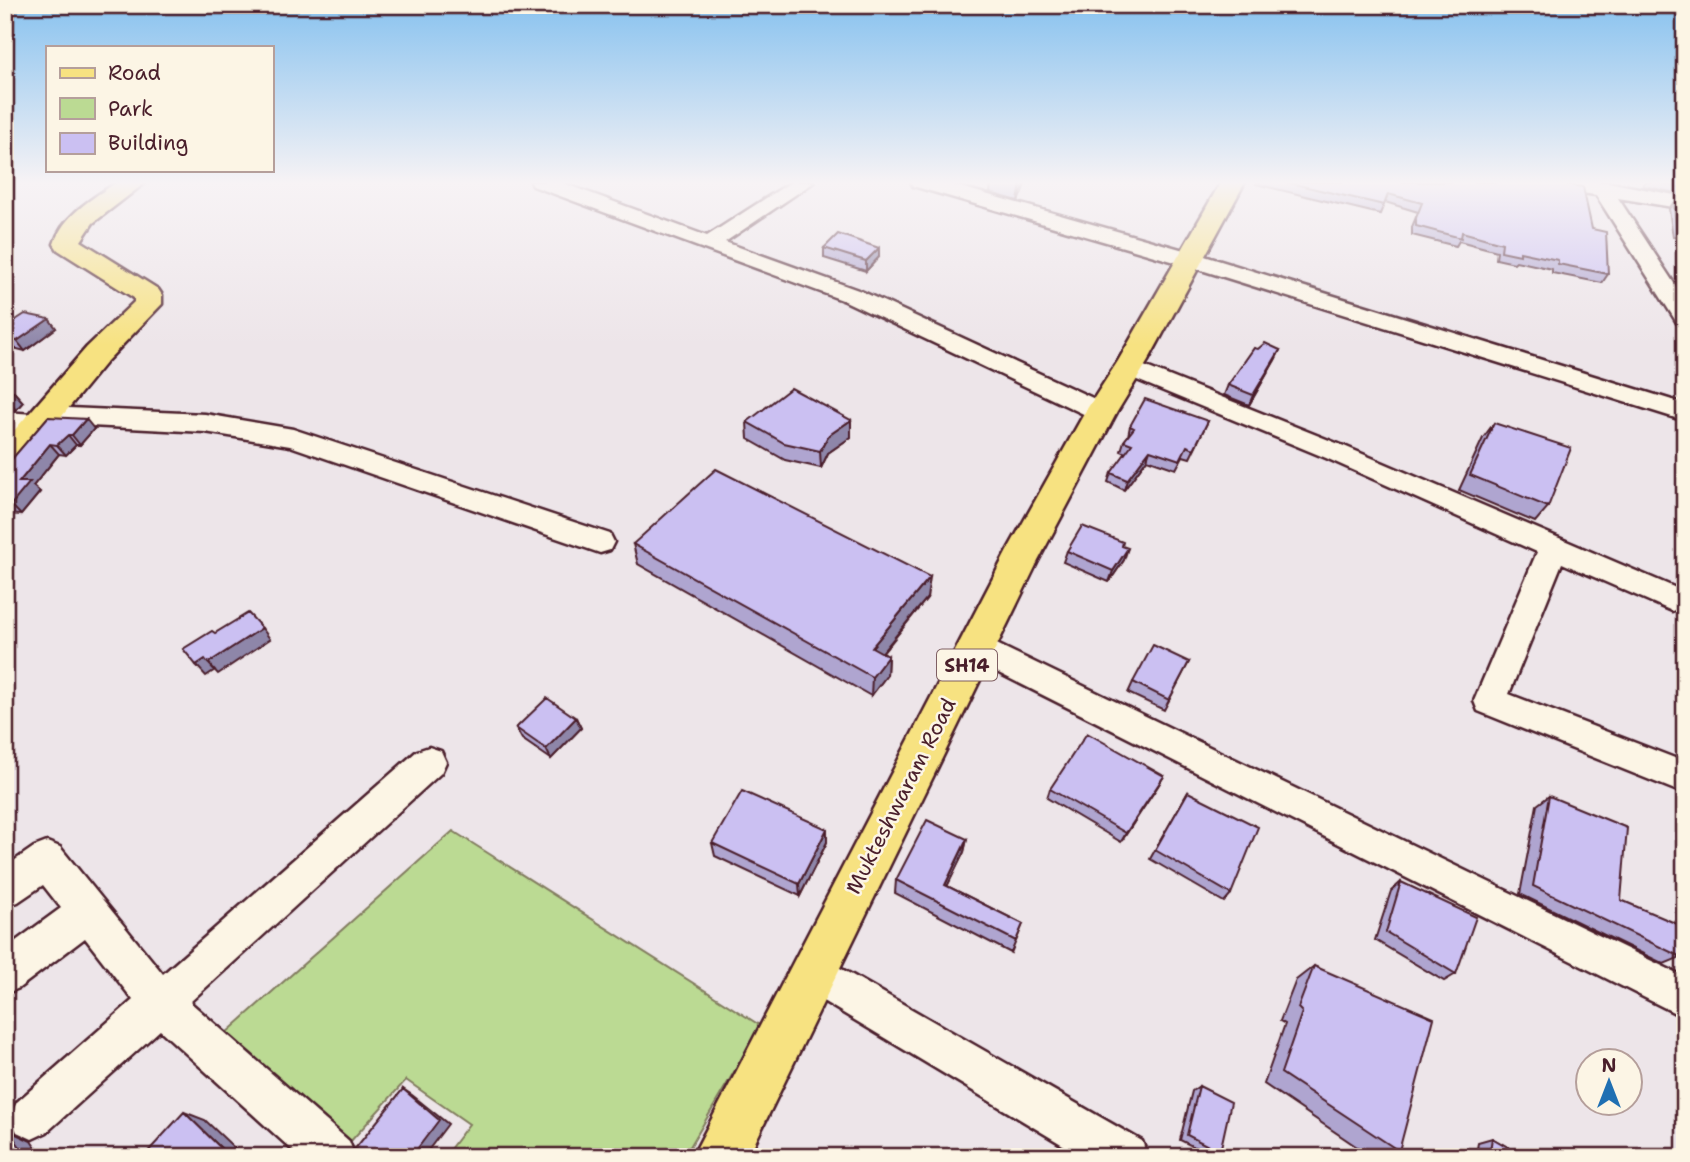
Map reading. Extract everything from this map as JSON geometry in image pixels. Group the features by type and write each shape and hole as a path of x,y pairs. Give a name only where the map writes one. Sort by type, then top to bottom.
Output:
{"main road":[{"path":"5,463 97,354 148,304 148,295 67,244 68,236"},
{"name":"Mukteshwaram Road","path":"719,1157 976,647 1101,412 1129,368 1203,236"}],"street":[{"path":"695,236 853,296 1101,412"},
{"path":"711,242 720,236"},
{"path":"1110,236 1685,413"},
{"path":"1632,236 1684,317"},
{"path":"1129,368 1335,452 1672,599"},
{"path":"5,421 43,419 205,423 293,438 600,542"},
{"path":"1554,547 1490,701 1685,778"},
{"path":"976,647 1685,998"},
{"path":"32,1116 429,762"},
{"path":"5,889 47,860 160,1002 333,1157"},
{"path":"5,974 87,912"},
{"path":"812,972 1126,1157"}],"green space":[{"path":"453,831 761,1026 684,1157 444,1157 469,1124 406,1080 340,1153 226,1033"}],"building":[{"path":"836,236 845,236 879,248 866,261 824,248"},
{"path":"1477,236 1606,236 1608,274 1558,264 1558,260 1501,251 1502,243"},
{"path":"25,314 49,319 17,341 5,338 5,327"},
{"path":"1265,343 1280,350 1253,395 1228,385 1254,348 1258,349"},
{"path":"791,388 851,420 828,436 820,451 784,443 747,422"},
{"path":"5,391 13,391 6,399 5,399"},
{"path":"1145,399 1208,421 1194,449 1187,446 1180,460 1150,450 1127,480 1111,473 1132,444 1124,441 1134,428 1130,426"},
{"path":"48,417 86,419 72,435 68,435 57,445 50,444 19,482 30,482 11,505 5,505 5,467"},
{"path":"1494,423 1571,448 1548,507 1470,475"},
{"path":"716,469 930,577 872,647 888,656 872,677 633,544"},
{"path":"1082,526 1123,542 1122,546 1128,548 1113,571 1067,551"},
{"path":"248,613 262,628 208,663 205,659 196,665 183,649 212,631 215,633"},
{"path":"1153,645 1189,662 1169,700 1133,682"},
{"path":"547,698 576,718 546,749 516,728"},
{"path":"1087,733 1164,776 1126,833 1050,789"},
{"path":"742,791 827,829 799,884 712,843"},
{"path":"1188,792 1258,827 1231,894 1155,850"},
{"path":"1549,796 1627,828 1621,900 1682,926 1681,957 1533,886"},
{"path":"927,820 967,839 945,885 1023,924 1016,941 896,880"},
{"path":"1401,882 1476,917 1456,974 1386,932"},
{"path":"1314,966 1434,1018 1399,1151 1281,1073 1302,1012 1298,1008"},
{"path":"1199,1086 1231,1102 1220,1152 1187,1135"},
{"path":"403,1089 439,1120 411,1157 352,1157 350,1155"},
{"path":"184,1112 230,1157 143,1157"},
{"path":"5,1133 13,1137 27,1157 5,1157"},
{"path":"1492,1138 1525,1157 1489,1157"}]}
